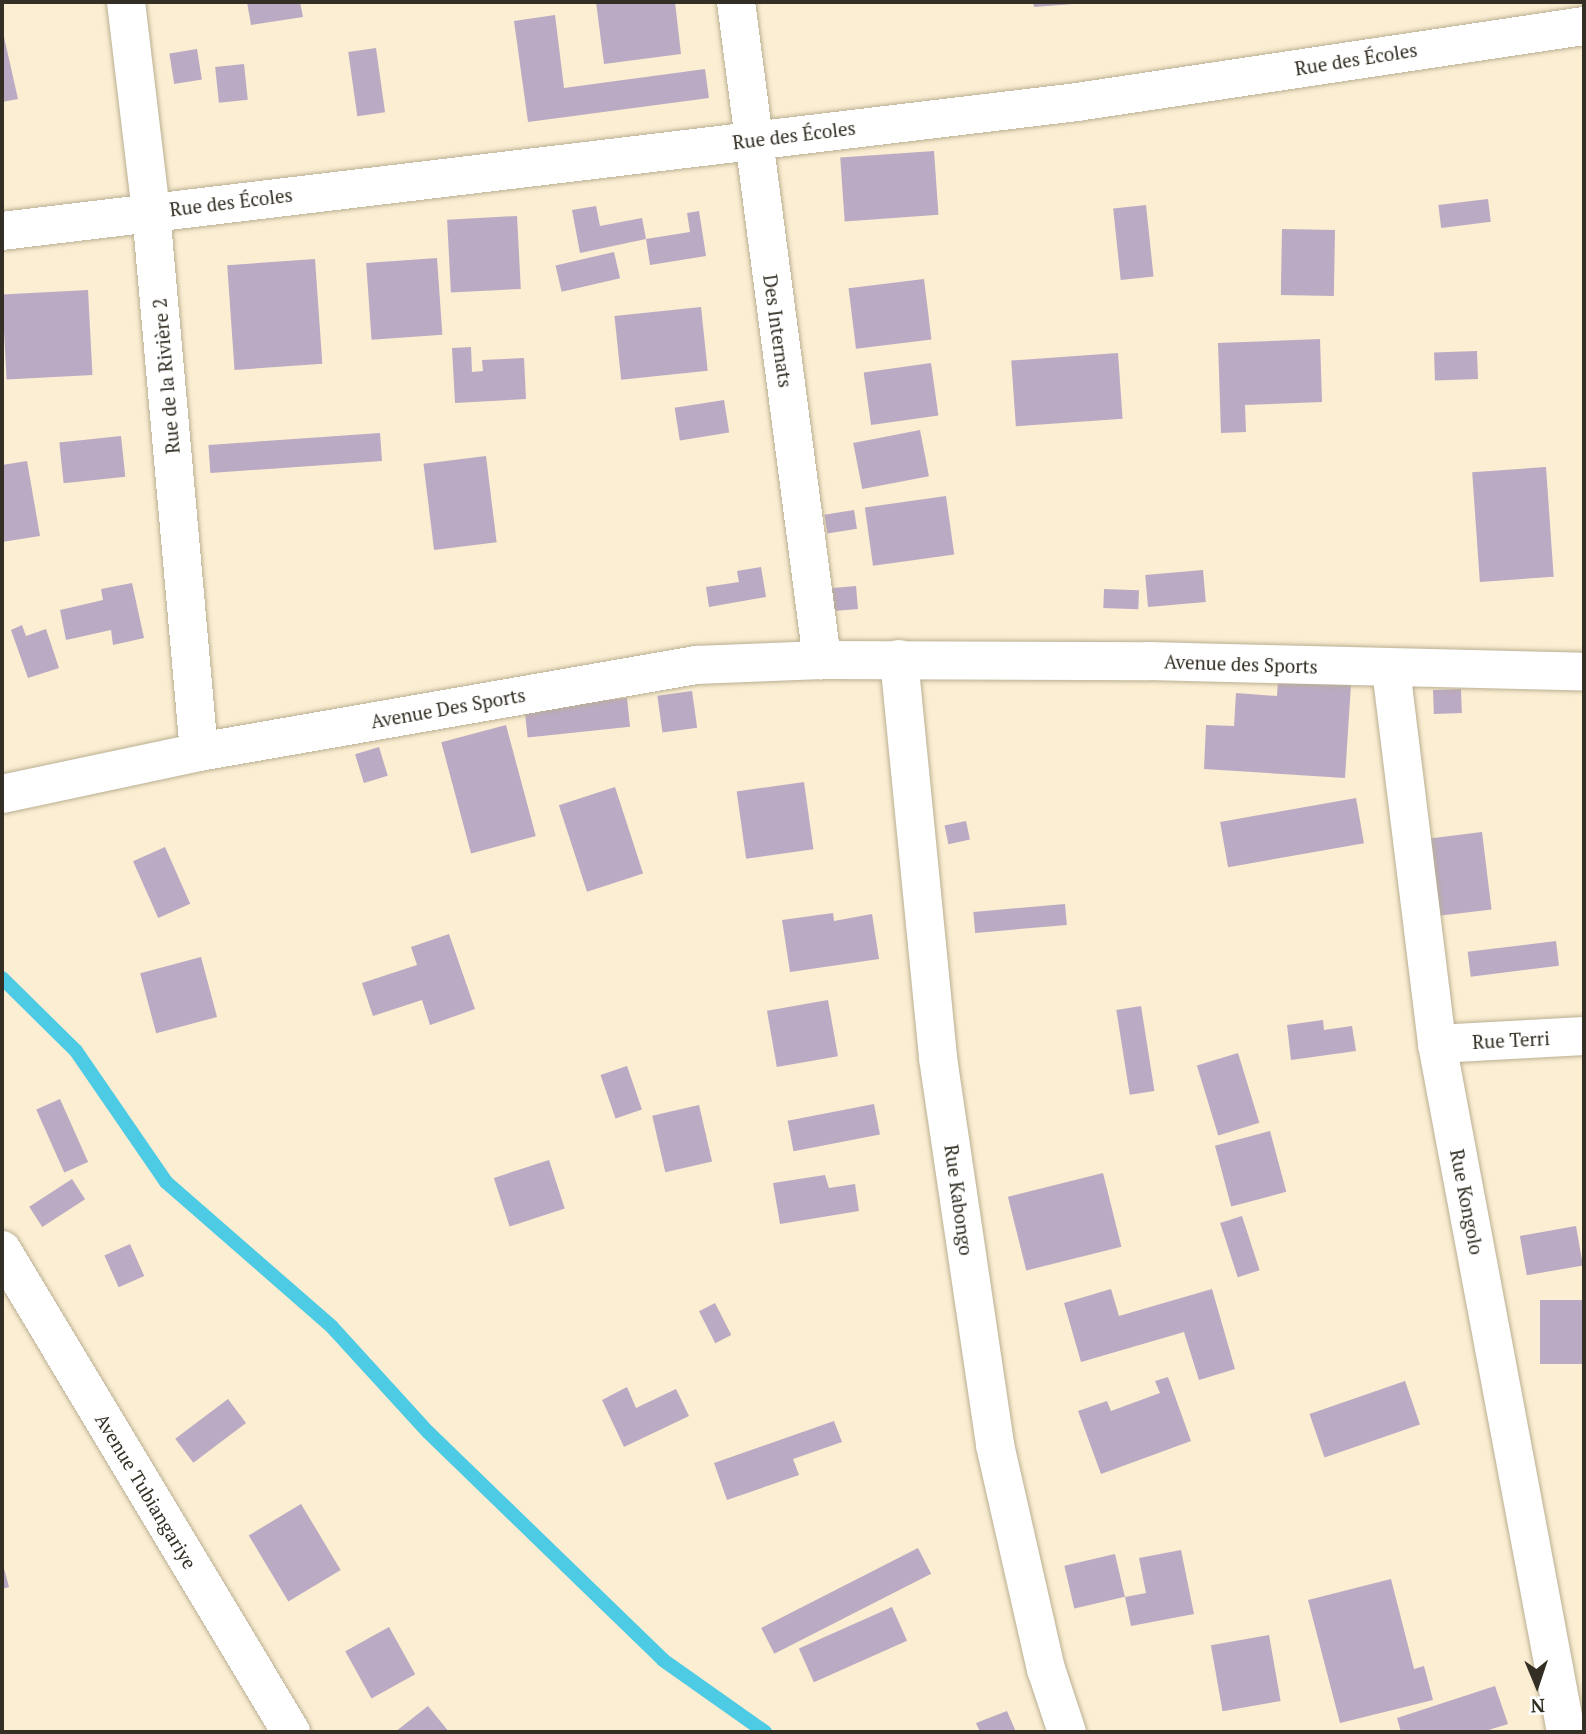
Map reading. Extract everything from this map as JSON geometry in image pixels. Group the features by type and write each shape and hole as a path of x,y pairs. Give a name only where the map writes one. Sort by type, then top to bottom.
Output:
{"street":[{"name":"Rue de la Rivière 2","path":"126,2 151,212 199,752"},
{"name":"Des Internats","path":"736,2 822,660"},
{"name":"Rue des Écoles","path":"2,230 1077,102 1584,26"},
{"name":"Avenue Des Sports","path":"2,794 199,752 696,665 899,659"},
{"name":"Avenue des Sports","path":"899,659 1584,672"},
{"name":"Rue Kabongo","path":"899,659 938,1058 995,1445 1046,1669 1067,1732"},
{"name":"Rue Kongolo","path":"1391,669 1437,1044 1566,1732"},
{"name":"Rue Terri","path":"1437,1044 1584,1037"},
{"name":"Avenue Tubiangariye","path":"2,1250 291,1732"}],"building":[{"path":"247,2 300,2 303,17 251,25"},
{"path":"596,2 675,2 681,54 604,64"},
{"path":"1033,2 1073,2 1073,4 1034,7"},
{"path":"555,15 564,88 705,69 709,98 528,122 514,21"},
{"path":"2,28 18,99 2,102"},
{"path":"376,48 385,112 357,116 348,52"},
{"path":"197,49 202,80 174,84 169,53"},
{"path":"244,64 248,100 219,103 215,67"},
{"path":"934,151 938,215 845,221 840,158"},
{"path":"1488,199 1491,222 1441,228 1438,205"},
{"path":"1146,205 1154,277 1121,280 1113,208"},
{"path":"596,206 600,226 642,218 646,239 580,253 572,210"},
{"path":"699,211 706,256 650,265 646,239 690,232 687,213"},
{"path":"517,216 521,289 451,293 447,220"},
{"path":"1282,229 1335,230 1334,296 1281,295"},
{"path":"614,252 620,278 562,292 556,265"},
{"path":"437,258 442,335 372,340 366,263"},
{"path":"315,259 322,364 235,370 227,265"},
{"path":"924,279 931,340 856,349 849,288"},
{"path":"88,290 92,375 7,379 2,295"},
{"path":"701,307 708,371 621,380 614,316"},
{"path":"1320,339 1322,402 1245,405 1246,432 1221,433 1218,343"},
{"path":"471,347 472,372 483,371 482,360 524,358 526,399 455,403 452,348"},
{"path":"1477,351 1478,379 1435,380 1434,353"},
{"path":"1118,353 1123,419 1016,426 1011,360"},
{"path":"931,363 938,415 871,425 864,372"},
{"path":"724,400 729,433 680,440 675,408"},
{"path":"920,430 929,476 862,489 853,443"},
{"path":"380,433 382,461 210,473 208,445"},
{"path":"121,436 125,477 64,483 59,442"},
{"path":"486,456 497,542 434,550 423,464"},
{"path":"27,461 40,536 2,542 2,465"},
{"path":"1546,467 1554,577 1480,582 1472,472"},
{"path":"946,496 954,554 873,566 865,507"},
{"path":"854,510 857,529 827,533 824,515"},
{"path":"761,567 766,597 709,607 706,587 739,582 737,571"},
{"path":"1203,570 1206,602 1148,607 1145,575"},
{"path":"132,583 144,638 113,645 111,630 66,640 60,610 103,600 101,589"},
{"path":"856,586 858,609 828,612 826,589"},
{"path":"1104,589 1139,590 1138,609 1103,608"},
{"path":"22,625 26,636 46,629 59,668 28,678 11,630"},
{"path":"1278,679 1351,684 1345,778 1204,769 1206,725 1234,726 1236,693 1277,696"},
{"path":"1461,689 1462,713 1434,714 1433,690"},
{"path":"692,691 697,728 662,733 657,696"},
{"path":"627,698 630,727 528,738 525,709"},
{"path":"506,725 536,836 471,853 441,742"},
{"path":"379,747 388,776 364,783 355,754"},
{"path":"804,782 813,849 746,859 737,791"},
{"path":"615,787 643,874 587,892 559,805"},
{"path":"1356,798 1364,843 1228,867 1220,822"},
{"path":"966,821 970,840 948,844 944,826"},
{"path":"1482,832 1492,909 1437,916 1427,839"},
{"path":"165,847 190,904 158,918 133,861"},
{"path":"1065,904 1067,925 975,933 973,912"},
{"path":"833,913 834,921 872,914 879,959 790,972 782,920"},
{"path":"449,934 475,1009 430,1025 422,1000 373,1016 362,983 417,965 411,947"},
{"path":"1556,941 1559,966 1471,977 1468,952"},
{"path":"201,957 217,1017 156,1033 140,973"},
{"path":"828,1000 838,1056 777,1067 767,1011"},
{"path":"1141,1006 1154,1091 1130,1095 1116,1010"},
{"path":"1323,1020 1324,1030 1352,1026 1356,1051 1291,1060 1287,1025"},
{"path":"1238,1053 1259,1123 1218,1135 1197,1066"},
{"path":"627,1066 642,1109 616,1119 601,1075"},
{"path":"60,1099 88,1162 64,1173 36,1110"},
{"path":"874,1104 880,1134 794,1151 788,1121"},
{"path":"699,1105 712,1162 665,1172 652,1116"},
{"path":"1270,1131 1286,1192 1231,1207 1215,1146"},
{"path":"549,1160 565,1209 510,1226 494,1178"},
{"path":"1103,1173 1121,1247 1026,1270 1008,1197"},
{"path":"825,1175 829,1188 855,1184 859,1211 780,1224 773,1183"},
{"path":"72,1179 85,1199 42,1227 29,1207"},
{"path":"1242,1216 1260,1270 1238,1277 1220,1223"},
{"path":"1576,1226 1583,1265 1527,1275 1520,1236"},
{"path":"130,1244 144,1276 119,1287 104,1255"},
{"path":"1111,1289 1119,1316 1212,1289 1235,1369 1199,1380 1184,1332 1081,1362 1064,1303"},
{"path":"1540,1300 1584,1300 1584,1364 1540,1364"},
{"path":"715,1303 731,1335 715,1343 699,1311"},
{"path":"1168,1377 1191,1441 1101,1474 1078,1411 1107,1401 1111,1411 1160,1393 1155,1381"},
{"path":"1405,1381 1420,1424 1324,1457 1310,1414"},
{"path":"627,1387 636,1408 676,1389 689,1416 624,1447 602,1400"},
{"path":"228,1399 246,1423 193,1463 175,1439"},
{"path":"834,1421 842,1442 793,1459 799,1475 727,1500 714,1463"},
{"path":"301,1504 341,1570 288,1601 249,1535"},
{"path":"918,1548 931,1574 774,1654 761,1628"},
{"path":"1181,1550 1194,1614 1131,1626 1125,1597 1146,1593 1139,1558"},
{"path":"1115,1554 1125,1597 1074,1609 1064,1566"},
{"path":"2,1561 9,1587 2,1589"},
{"path":"1391,1579 1414,1669 1424,1666 1433,1700 1340,1723 1308,1600"},
{"path":"892,1607 907,1641 814,1682 799,1648"},
{"path":"389,1627 415,1674 371,1698 345,1651"},
{"path":"1269,1635 1281,1701 1223,1711 1211,1645"},
{"path":"1495,1686 1508,1724 1482,1732 1401,1732 1397,1718"},
{"path":"428,1706 449,1732 395,1732"},
{"path":"1007,1711 1016,1732 980,1732 976,1723"}],"waterway":[{"path":"2,978 76,1051 166,1182 332,1327 428,1432 663,1660 765,1732"}]}
